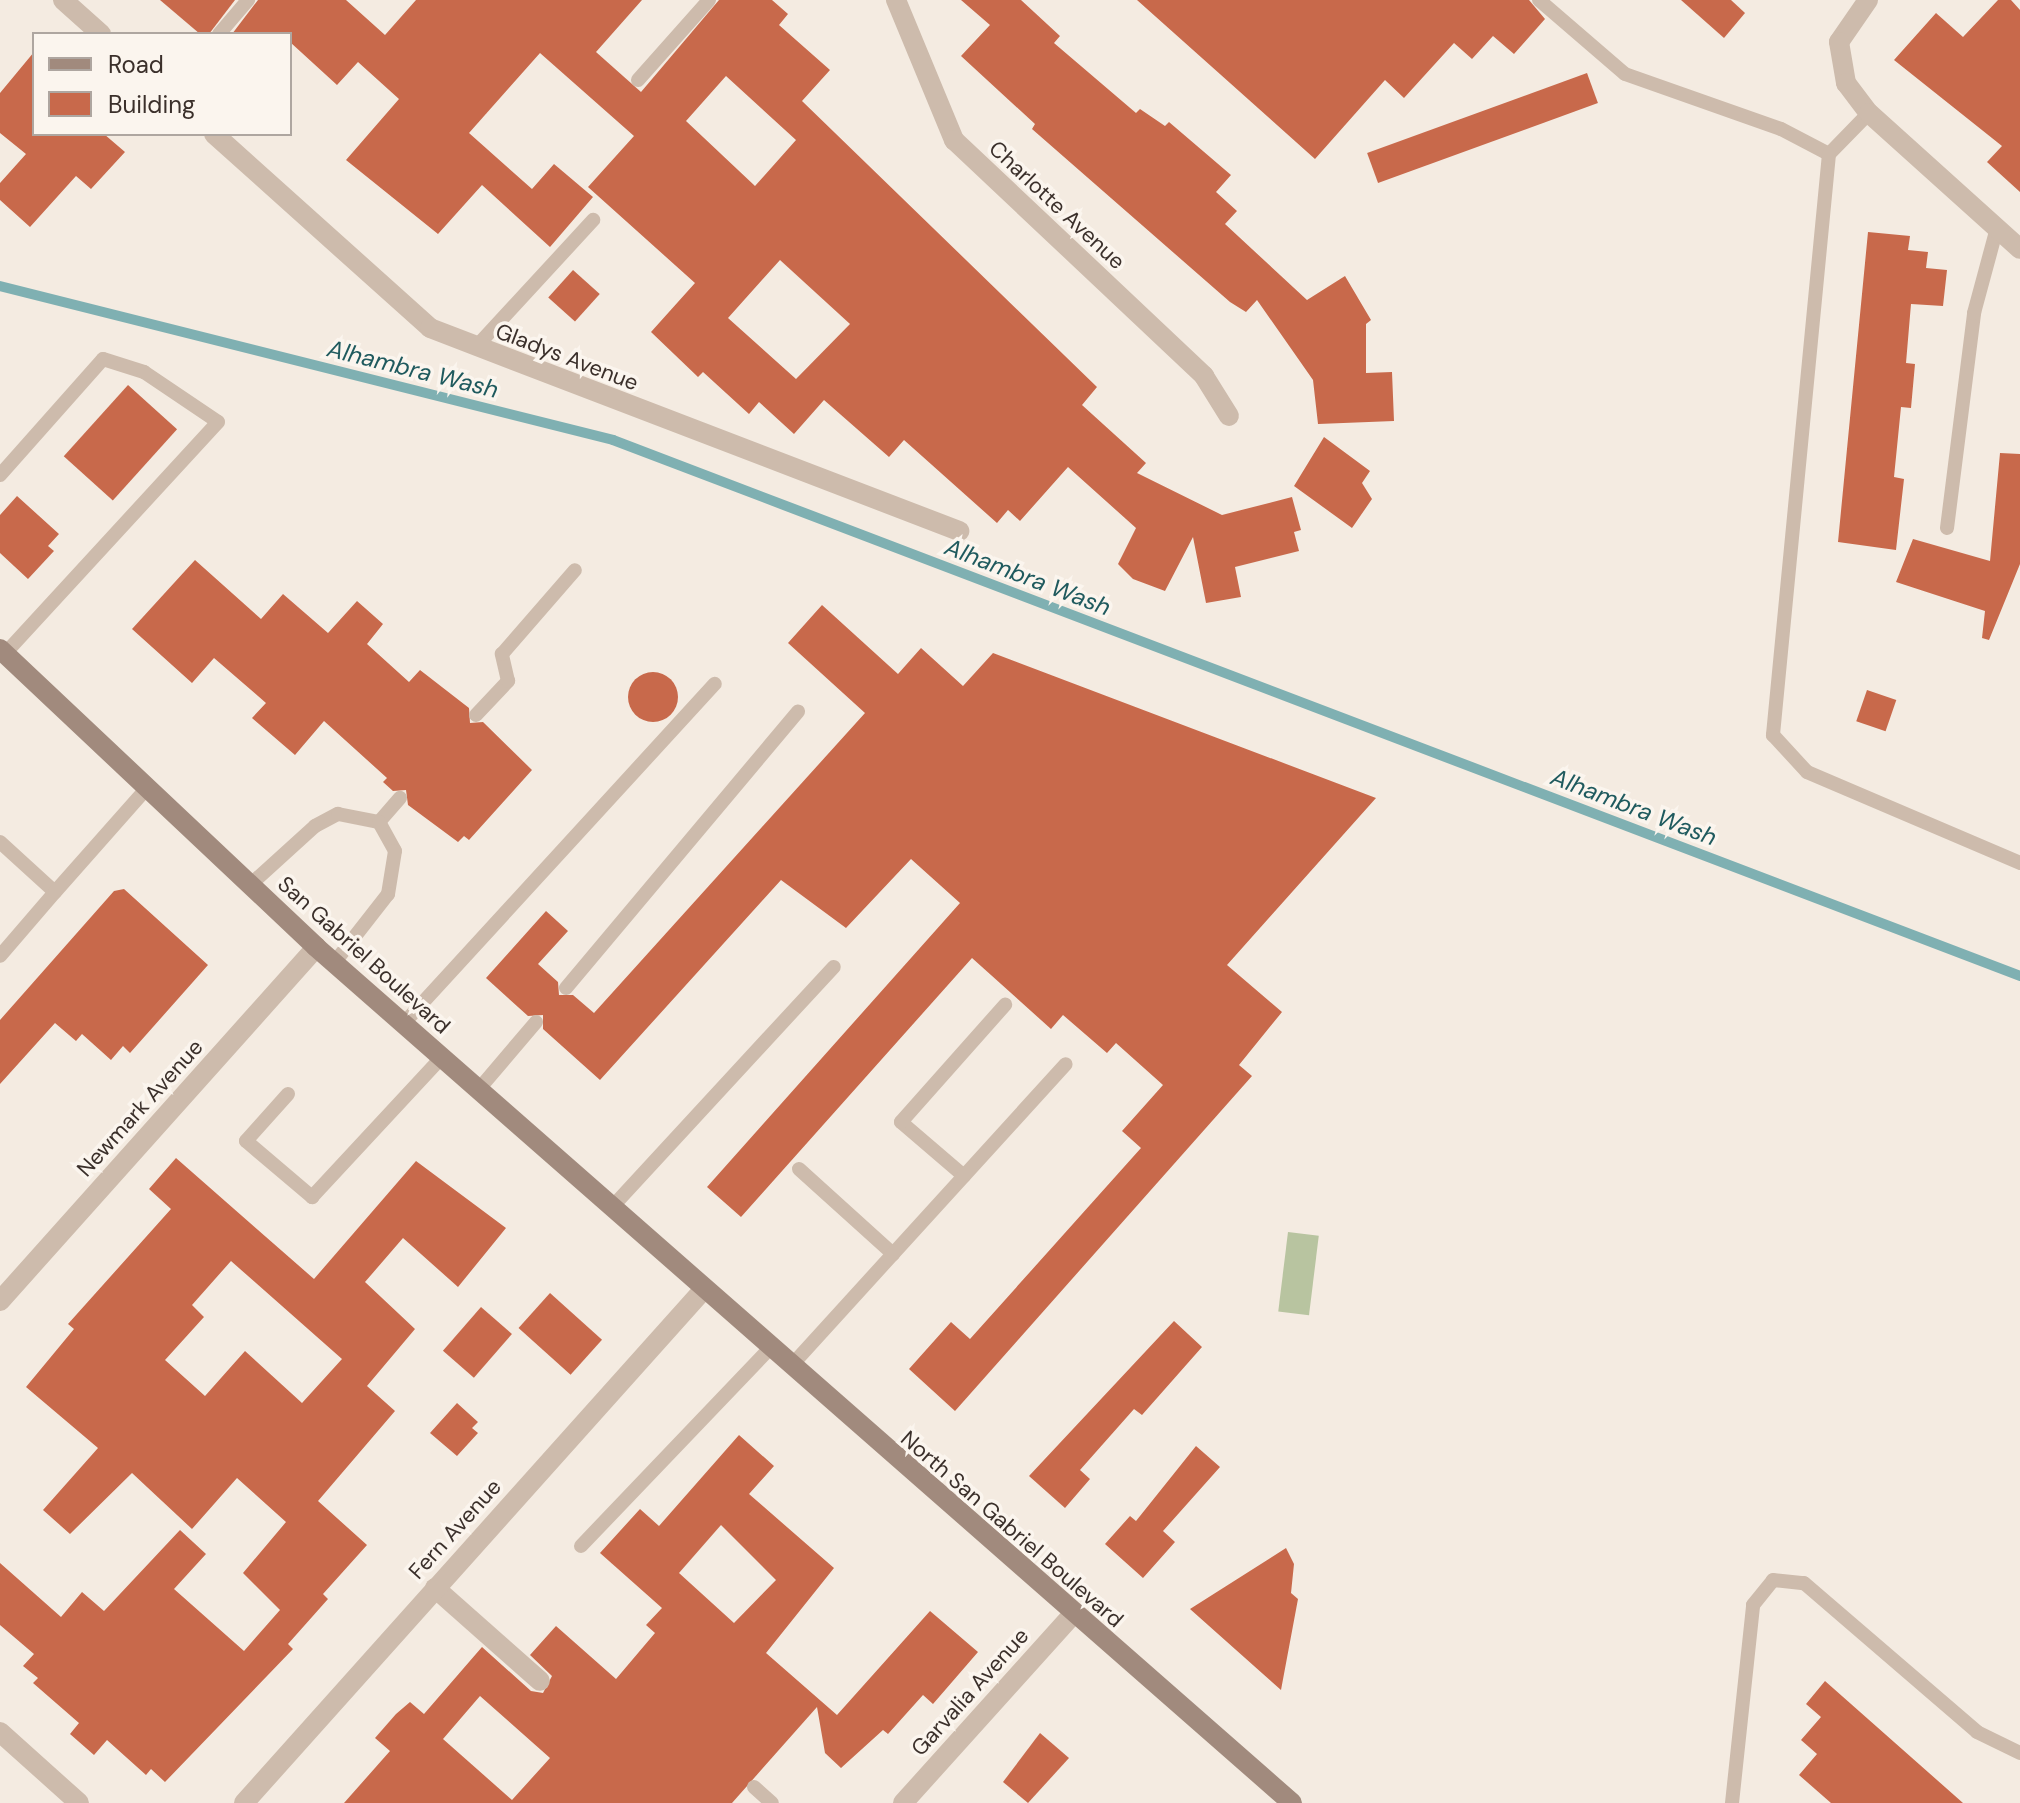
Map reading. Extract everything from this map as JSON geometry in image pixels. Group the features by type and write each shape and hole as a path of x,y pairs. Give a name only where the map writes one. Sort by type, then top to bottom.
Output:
{"main road":[{"name":"San Gabriel Boulevard","path":"2,652 316,947 614,1205 704,1289"},
{"name":"North San Gabriel Boulevard","path":"704,1289 1273,1795 1292,1803"}],"street":[{"path":"63,0 99,32"},
{"name":"Charlotte Avenue","path":"896,0 954,140 1204,376 1229,416"},
{"path":"1868,0 1839,42 1837,60 1869,113 2020,249"},
{"name":"Gladys Avenue","path":"216,136 430,328 959,531"},
{"name":"Newmark Avenue","path":"0,1301 316,947"},
{"name":"Fern Avenue","path":"244,1803 704,1289"},
{"path":"435,1588 540,1681"},
{"name":"Garvalia Avenue","path":"903,1803 1073,1614"},
{"path":"0,1732 79,1803"}],"lane":[{"path":"221,32 248,0"},
{"path":"638,80 709,0"},
{"path":"1539,0 1625,74 1781,129 1829,154"},
{"path":"1869,113 1829,154 1773,735 1807,772 2020,863"},
{"path":"476,347 593,220"},
{"path":"1947,528 1974,313 1997,228"},
{"path":"0,475 103,359 144,372 218,422 2,652"},
{"path":"476,715 508,681 502,654 575,570"},
{"path":"404,1023 715,684"},
{"path":"566,988 798,712"},
{"path":"0,956 147,788"},
{"path":"379,822 400,798"},
{"path":"250,885 315,826 338,814 379,822"},
{"path":"334,963 388,894 395,851 379,822"},
{"path":"0,842 55,892"},
{"path":"614,1205 834,967"},
{"path":"964,1176 901,1122 1005,1005"},
{"path":"479,1089 536,1022"},
{"path":"288,1094 246,1141 312,1197 442,1057"},
{"path":"791,1366 1066,1064"},
{"path":"799,1169 893,1254"},
{"path":"581,1546 770,1348"},
{"path":"1732,1803 1753,1605 1773,1580 1804,1583 1977,1732 2020,1753"},
{"path":"754,1787 772,1803"}],"green space":[{"path":"1288,1232 1319,1236 1309,1315 1278,1311"}],"building":[{"path":"160,0 235,0 211,32 198,32"},
{"path":"258,0 346,0 385,35 416,0 642,0 596,52 641,92 719,0 772,0 788,14 779,25 830,70 802,101 1097,387 1082,405 1146,463 1137,473 1222,515 1292,497 1301,530 1294,532 1299,551 1235,567 1241,597 1206,603 1193,537 1165,591 1133,579 1118,564 1136,528 1068,467 1020,521 1008,510 997,523 904,440 889,457 824,400 794,434 759,402 749,414 703,372 698,377 651,332 695,283 588,187 634,136 540,53 469,133 532,189 554,164 593,197 550,247 482,185 438,234 346,160 399,99 358,62 337,85 292,44 292,32 234,32","holes":["726,76 796,140 755,186 686,121","780,260 850,324 796,379 728,318"]},
{"path":"961,0 1021,0 1060,36 1054,43 1136,113 1140,109 1165,126 1169,122 1231,175 1216,192 1237,211 1225,224 1307,300 1345,276 1371,320 1366,324 1366,373 1392,372 1394,421 1318,424 1313,380 1257,300 1246,312 1230,302 1032,129 1035,124 961,56 990,25"},
{"path":"1137,0 1529,0 1545,19 1514,54 1493,36 1472,59 1454,43 1404,98 1385,80 1315,159"},
{"path":"1681,0 1731,0 1745,13 1724,38"},
{"path":"1998,0 2011,0 2020,10 2020,192 1987,162 2002,146 1894,60 1936,13 1963,37"},
{"path":"32,54 32,136 106,136 125,152 91,189 76,176 30,227 0,200 0,183 26,154 0,133 0,93"},
{"path":"1587,73 1598,103 1378,183 1367,153"},
{"path":"1868,232 1910,236 1908,250 1928,252 1926,268 1947,270 1943,306 1911,304 1906,363 1915,364 1911,408 1901,407 1894,477 1904,479 1896,550 1838,542"},
{"path":"573,270 600,294 575,322 548,297"},
{"path":"128,385 177,429 113,501 64,456"},
{"path":"1324,437 1370,471 1362,483 1372,499 1352,528 1294,486"},
{"path":"2000,453 2020,454 2020,564 1989,640 1982,638 1985,611 1896,582 1913,539 1990,561"},
{"path":"17,496 59,534 48,546 54,551 28,579 0,553 0,515"},
{"path":"195,560 261,619 283,594 328,633 357,601 383,624 367,644 409,682 420,670 469,708 470,723 483,722 532,770 469,840 464,836 458,842 408,805 406,790 393,791 383,782 387,778 324,721 295,755 252,718 266,703 214,658 192,683 132,629"},
{"path":"822,605 898,674 921,648 963,686 993,653 1376,798 1227,965 1282,1012 1239,1065 1252,1076 955,1411 909,1369 951,1322 970,1339 1141,1148 1122,1131 1163,1085 1116,1043 1107,1053 1063,1015 1051,1029 972,958 741,1217 707,1187 960,903 911,859 846,928 781,880 600,1080 543,1029 543,1015 528,1016 486,978 546,911 568,931 538,964 558,982 559,995 573,995 594,1013 865,713 788,643"},
{"path":"653,672 670,680 678,697 670,714 653,722 636,714 628,697 636,680"},
{"path":"1867,690 1896,700 1886,731 1856,721"},
{"path":"124,889 208,965 130,1053 123,1046 111,1060 82,1034 76,1041 55,1023 0,1084 0,1020 114,891"},
{"path":"176,1158 314,1279 416,1161 506,1228 458,1287 403,1238 365,1282 415,1329 367,1386 395,1411 318,1501 367,1545 323,1594 328,1599 288,1644 293,1649 165,1782 151,1769 146,1775 107,1740 94,1755 70,1734 79,1723 33,1683 38,1678 23,1666 34,1654 0,1625 0,1563 61,1617 82,1592 104,1611 180,1530 206,1554 174,1589 244,1651 280,1610 243,1573 286,1522 237,1478 192,1529 132,1473 70,1534 43,1510 98,1448 26,1387 74,1329 68,1324 171,1209 149,1189","holes":["231,1261 342,1359 302,1403 245,1351 205,1396 165,1360 204,1317 192,1305"]},
{"path":"550,1293 602,1340 571,1375 519,1328"},
{"path":"481,1307 512,1334 474,1378 443,1351"},
{"path":"1174,1321 1202,1347 1142,1415 1134,1409 1080,1470 1090,1479 1065,1508 1029,1476"},
{"path":"457,1403 478,1422 472,1428 478,1433 457,1456 430,1433"},
{"path":"739,1435 774,1466 749,1494 834,1568 766,1653 837,1715 930,1611 978,1652 933,1704 923,1695 888,1734 883,1730 841,1768 825,1753 817,1707 732,1803 344,1803 390,1751 375,1738 396,1714 410,1702 424,1714 482,1647 531,1691 543,1693 552,1676 530,1655 556,1626 616,1679 655,1633 646,1625 662,1608 600,1553 640,1509 659,1526","holes":["721,1525 776,1580 734,1623 679,1573","480,1696 550,1758 512,1800 443,1739"]},
{"path":"1196,1446 1220,1467 1163,1531 1175,1542 1143,1578 1105,1544 1130,1516 1136,1521"},
{"path":"1286,1548 1294,1564 1291,1593 1298,1599 1281,1690 1190,1609"},
{"path":"1825,1681 1963,1803 1831,1803 1799,1775 1817,1754 1801,1740 1821,1717 1806,1704"},
{"path":"1040,1733 1069,1758 1028,1803 1003,1782"}],"waterway":[{"name":"Alhambra Wash","path":"0,286 613,440 2020,976"}]}
